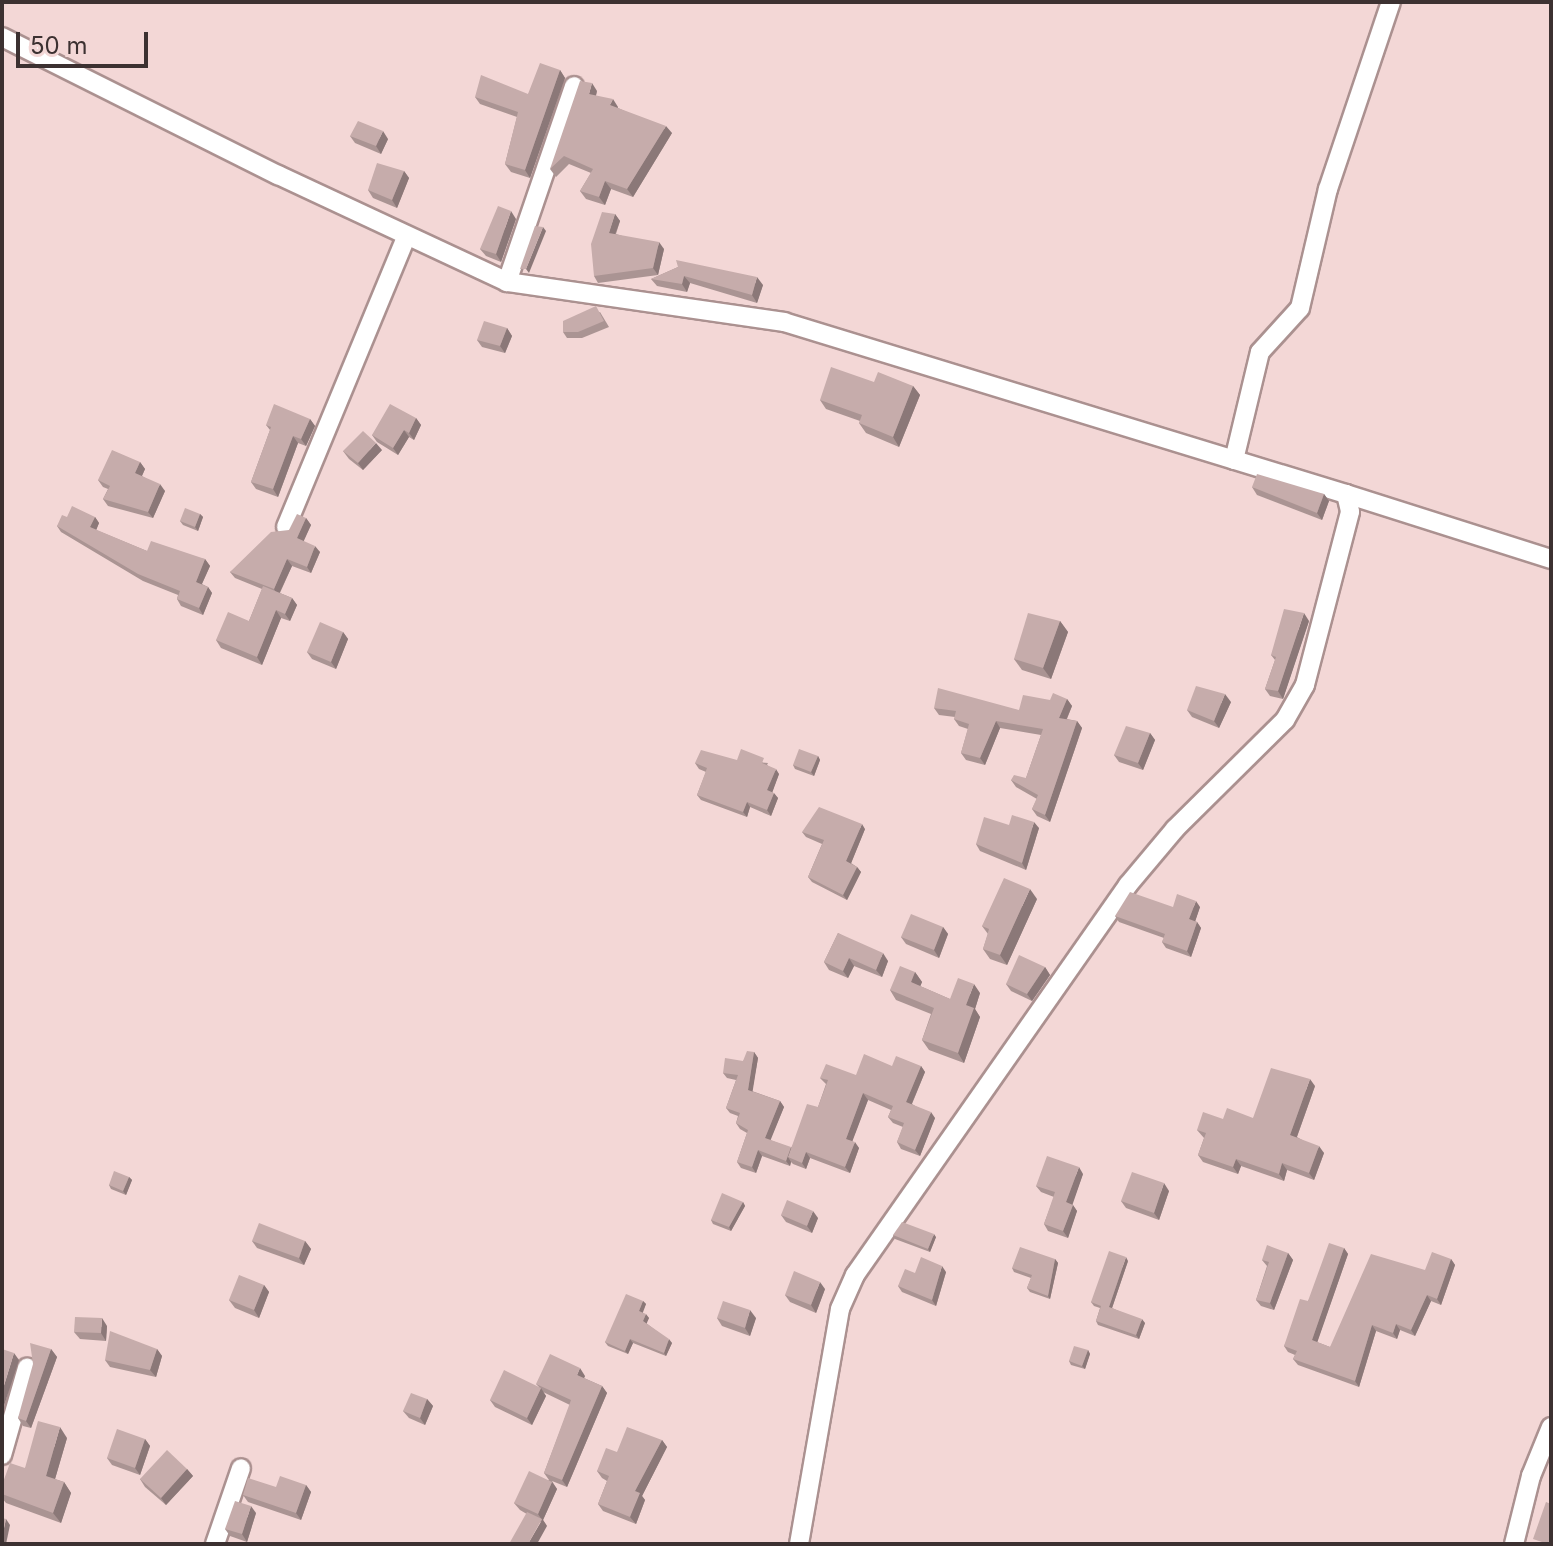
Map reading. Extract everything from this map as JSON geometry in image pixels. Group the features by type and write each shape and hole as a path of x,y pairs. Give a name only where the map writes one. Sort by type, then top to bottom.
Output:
{"street":[{"path":"1234,460 1260,352 1300,308 1328,189 1391,2"},
{"path":"2,37 406,237 507,282 784,322 1551,559"},
{"path":"507,282 574,86"},
{"path":"286,527 406,237"},
{"path":"799,1544 840,1309 855,1275 1128,885 1175,829 1285,720 1305,685 1350,512 1346,494"},
{"path":"2,1455 11,1388 27,1368"},
{"path":"1514,1544 1531,1476 1551,1427"},
{"path":"215,1544 241,1468"}],"building":[{"path":"540,63 560,70 525,170 505,164 518,112 475,97 481,75 528,94"},
{"path":"580,81 592,83 589,94 613,99 610,105 666,126 627,189 605,181 599,197 580,191 593,169 564,156 550,169"},
{"path":"358,121 383,131 376,146 350,136"},
{"path":"377,163 404,171 392,200 368,190"},
{"path":"498,206 511,211 496,254 480,249"},
{"path":"602,212 615,214 609,233 659,242 653,268 594,276 591,244"},
{"path":"535,226 543,227 526,269 520,269"},
{"path":"676,260 757,277 752,295 684,276 682,284 651,279 678,267"},
{"path":"596,306 604,321 578,332 563,332 563,321"},
{"path":"484,321 507,328 500,346 477,340"},
{"path":"831,367 874,382 878,372 913,386 893,437 859,423 862,415 820,400"},
{"path":"274,404 310,419 301,439 293,436 273,489 251,482 271,427 266,425"},
{"path":"390,404 416,418 409,433 404,430 393,448 372,435"},
{"path":"363,431 376,443 358,463 343,451"},
{"path":"112,450 140,462 135,473 160,484 148,512 103,499 110,486 98,480"},
{"path":"1257,474 1324,494 1317,513 1252,487"},
{"path":"72,506 95,517 90,527 147,551 151,541 205,559 196,582 208,587 199,608 177,599 180,591 138,574 57,526 62,515 67,517"},
{"path":"185,508 200,514 195,527 180,521"},
{"path":"297,514 306,518 297,538 315,546 307,567 287,559 274,589 230,572 271,532 289,530"},
{"path":"263,586 292,598 285,614 276,610 257,657 216,640 228,612 249,621"},
{"path":"1284,609 1304,613 1278,691 1265,689 1276,657 1271,655"},
{"path":"1028,613 1060,621 1043,668 1014,659"},
{"path":"320,622 343,632 331,662 307,652"},
{"path":"1196,686 1225,694 1214,721 1187,710"},
{"path":"938,688 1019,710 1023,695 1050,700 1053,693 1067,699 1059,718 1077,721 1045,815 1032,809 1038,795 1011,780 1014,775 1026,778 1043,729 996,721 980,758 961,753 969,724 954,719 956,711 934,708"},
{"path":"1126,726 1150,733 1138,763 1114,755"},
{"path":"741,749 764,758 762,763 776,769 767,790 774,793 767,810 747,802 743,812 697,795 707,768 695,763 701,750 737,760"},
{"path":"799,749 818,756 811,772 793,765"},
{"path":"819,807 862,824 846,861 857,867 843,895 808,877 824,840 802,832"},
{"path":"1012,815 1034,822 1022,863 976,844 984,817 1009,825"},
{"path":"1004,878 1030,889 1000,955 983,949 989,929 982,926"},
{"path":"1130,892 1173,907 1177,894 1196,901 1189,919 1197,922 1187,951 1162,942 1165,934 1115,916"},
{"path":"911,914 943,927 934,950 901,937"},
{"path":"838,933 883,953 876,970 849,958 843,971 824,962"},
{"path":"1019,955 1045,967 1027,994 1006,984"},
{"path":"900,966 915,972 911,982 950,999 958,978 974,984 966,1005 974,1008 958,1053 922,1040 934,1008 890,990"},
{"path":"747,1051 754,1052 748,1090 780,1101 765,1138 791,1147 786,1161 758,1150 752,1167 737,1162 748,1130 736,1123 740,1113 726,1108 738,1075 723,1073 725,1058 743,1061"},
{"path":"864,1054 892,1066 896,1056 921,1066 906,1102 931,1112 915,1150 897,1142 904,1123 888,1117 893,1106 863,1093 846,1139 855,1142 845,1167 806,1152 802,1163 788,1157 807,1104 818,1107 828,1080 820,1078 826,1064 856,1075"},
{"path":"1271,1068 1310,1079 1290,1135 1319,1146 1309,1173 1282,1163 1279,1174 1236,1159 1233,1167 1198,1155 1206,1133 1197,1130 1203,1112 1223,1119 1227,1108 1253,1118"},
{"path":"1047,1156 1079,1167 1066,1202 1073,1205 1063,1231 1044,1224 1055,1192 1036,1186"},
{"path":"114,1171 129,1177 123,1191 109,1185"},
{"path":"1132,1172 1164,1183 1154,1213 1121,1201"},
{"path":"722,1193 743,1202 729,1227 711,1220"},
{"path":"787,1200 813,1211 807,1226 781,1215"},
{"path":"902,1222 934,1234 928,1249 893,1235"},
{"path":"259,1223 305,1241 299,1258 252,1241"},
{"path":"1329,1243 1344,1248 1312,1340 1330,1347 1371,1254 1425,1270 1432,1252 1451,1259 1437,1299 1427,1295 1411,1330 1396,1324 1393,1333 1372,1325 1355,1381 1293,1359 1297,1351 1284,1346 1300,1299 1308,1301"},
{"path":"1267,1245 1288,1253 1270,1303 1256,1300 1269,1262 1262,1260"},
{"path":"1020,1247 1055,1259 1048,1296 1027,1288 1032,1275 1012,1268"},
{"path":"1109,1251 1126,1257 1109,1307 1142,1319 1136,1335 1096,1321 1101,1306 1091,1302"},
{"path":"921,1257 942,1266 932,1300 898,1286 905,1269 915,1273"},
{"path":"794,1271 820,1282 811,1305 785,1295"},
{"path":"239,1275 264,1285 254,1310 229,1300"},
{"path":"626,1294 643,1301 639,1311 646,1314 643,1321 669,1339 664,1353 630,1339 625,1351 605,1342"},
{"path":"723,1301 750,1310 745,1328 717,1318"},
{"path":"75,1317 102,1318 101,1333 74,1332"},
{"path":"110,1331 157,1349 150,1370 105,1360"},
{"path":"30,1343 51,1349 26,1421 18,1418 33,1364"},
{"path":"1074,1346 1088,1350 1082,1366 1069,1361"},
{"path":"2,1349 14,1353 2,1392"},
{"path":"550,1354 580,1368 577,1375 602,1386 562,1480 544,1473 571,1400 536,1384"},
{"path":"504,1370 541,1388 527,1418 490,1400"},
{"path":"411,1393 427,1399 420,1418 403,1411"},
{"path":"38,1421 60,1427 46,1476 64,1482 53,1513 2,1494 10,1463 25,1468"},
{"path":"627,1427 662,1440 635,1491 640,1493 630,1517 598,1504 609,1476 597,1471 606,1448 617,1452"},
{"path":"117,1429 145,1439 135,1468 107,1458"},
{"path":"167,1450 187,1469 161,1498 140,1479"},
{"path":"529,1471 552,1482 538,1514 514,1503"},
{"path":"280,1476 306,1485 296,1513 243,1495 248,1478 276,1487"},
{"path":"235,1501 251,1506 242,1534 225,1529"},
{"path":"1546,1502 1551,1504 1548,1544 1533,1539"},
{"path":"527,1512 542,1519 528,1544 509,1544"}]}
